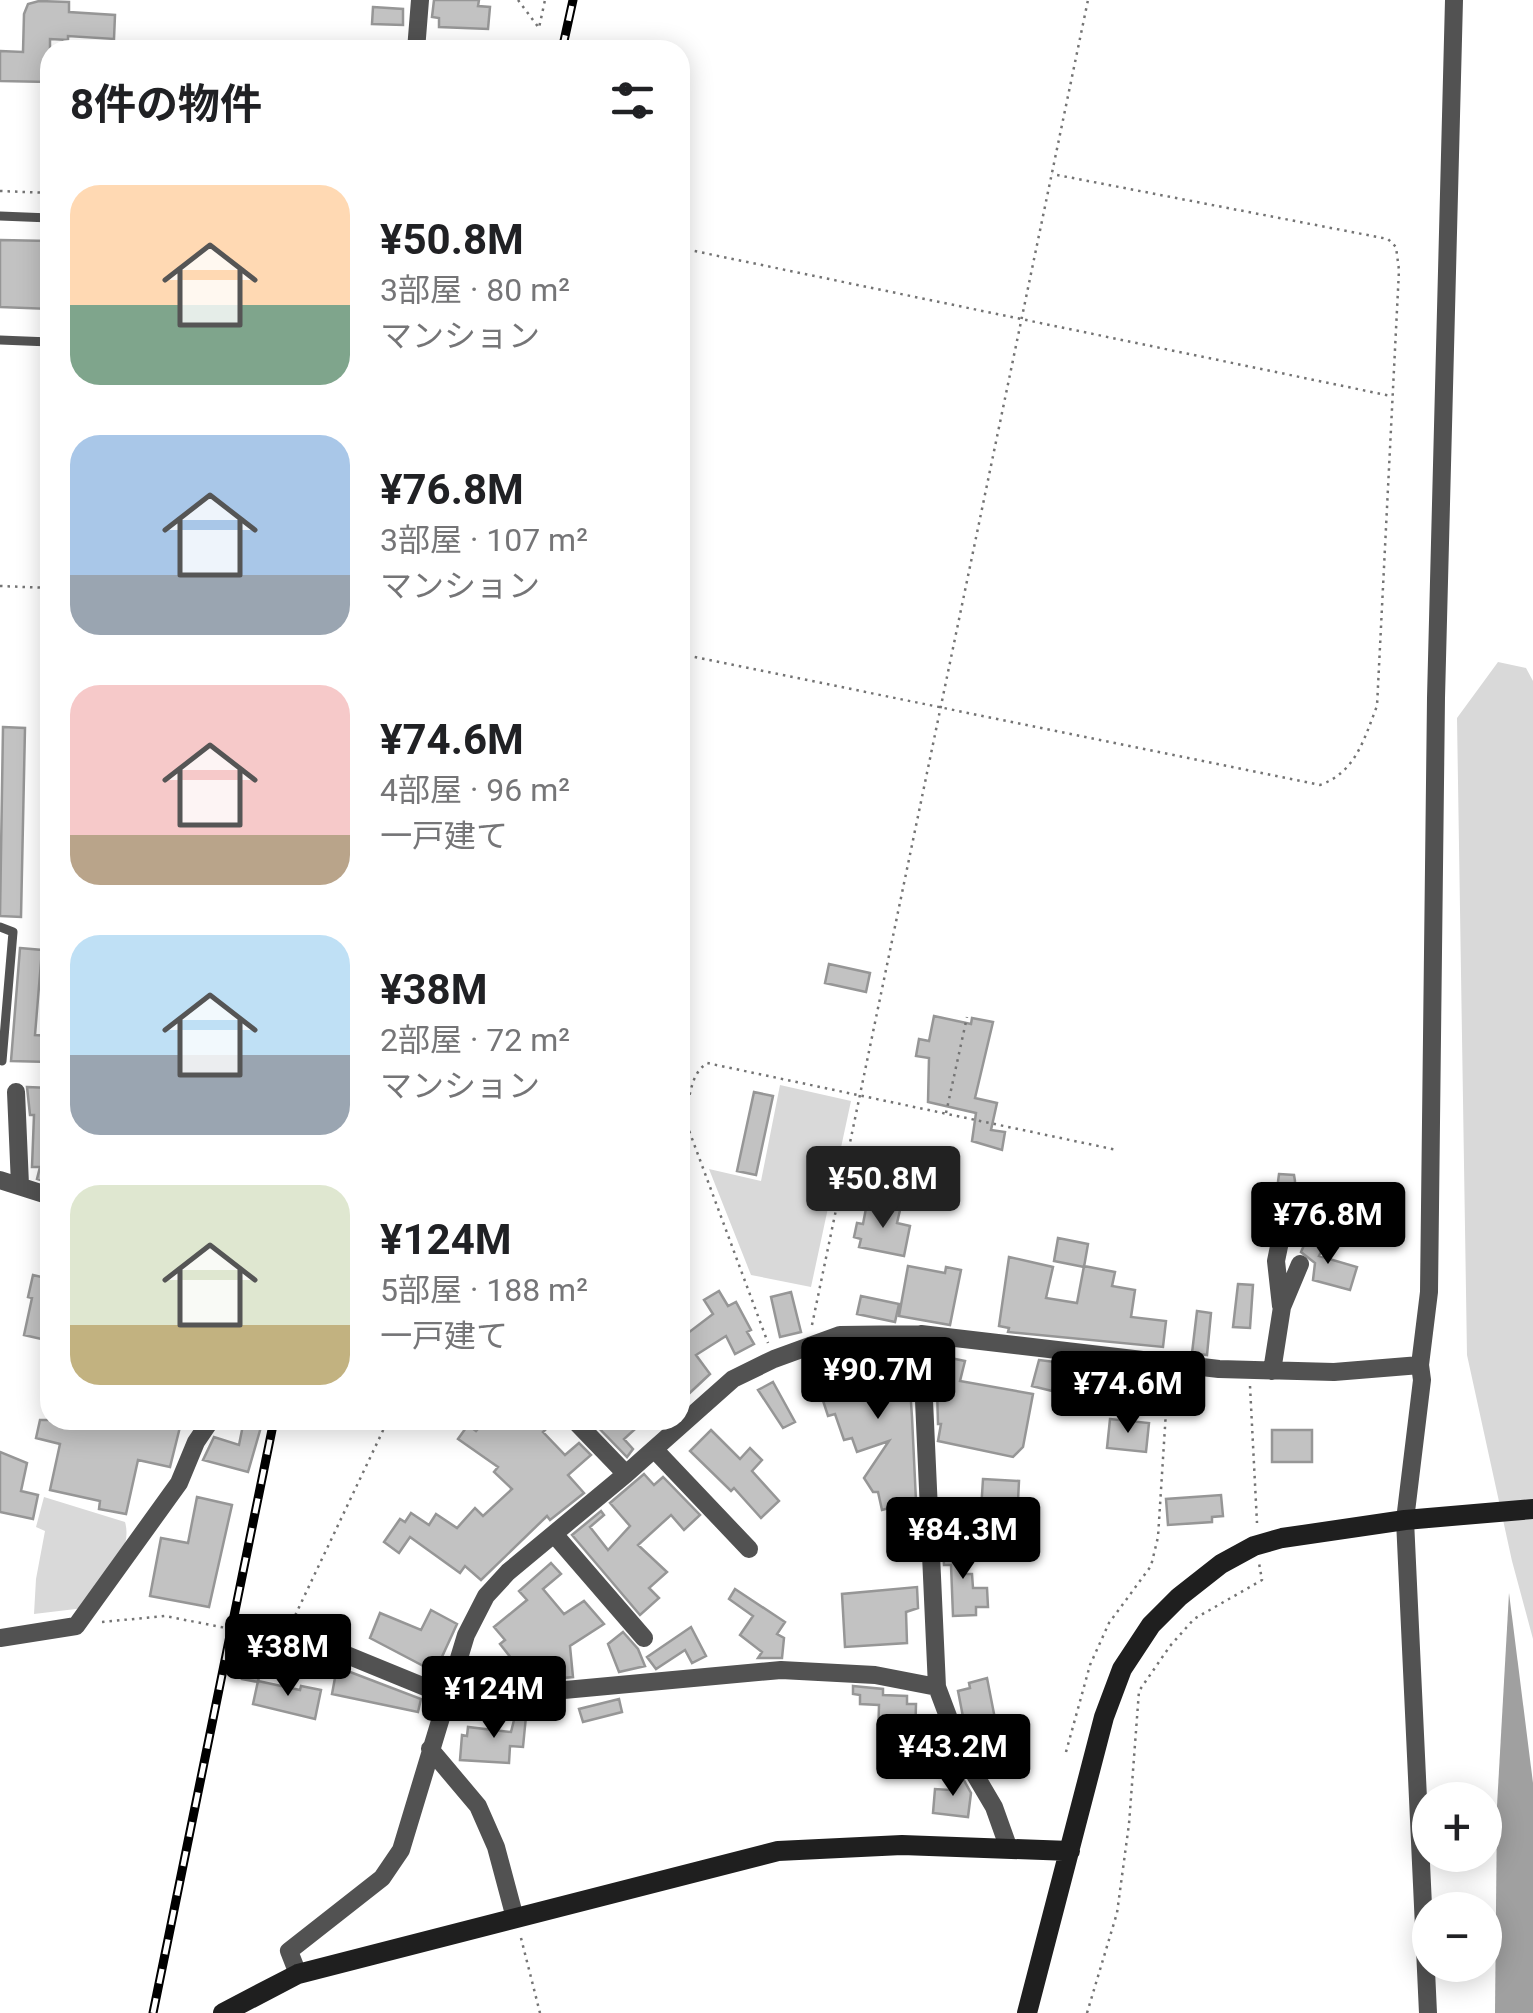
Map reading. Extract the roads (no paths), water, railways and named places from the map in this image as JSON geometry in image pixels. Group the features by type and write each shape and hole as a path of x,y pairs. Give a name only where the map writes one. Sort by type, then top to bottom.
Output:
{"street":[{"path":"417,40 420,0"},
{"path":"1428,2013 1405,1520 1429,1292 1436,698 1454,0"},
{"path":"16,1092 20,1185"},
{"path":"0,1180 40,1192"},
{"path":"1282,1307 1276,1261 1283,1227"},
{"path":"1272,1371 1282,1307 1300,1264"},
{"path":"690,1417 733,1379 840,1335 920,1334 1249,1370 1334,1372 1420,1365"},
{"path":"920,1334 937,1687 961,1751 994,1807 1009,1849"},
{"path":"0,1638 76,1626 179,1483 204,1430"},
{"path":"584,1430 626,1474"},
{"path":"298,1974 288,1951 382,1878 401,1850 466,1635 486,1596 508,1572 675,1430"},
{"path":"654,1448 749,1549"},
{"path":"1027,2013 1104,1718 1122,1669 1151,1625 1179,1597 1221,1564 1254,1546 1314,1532 1533,1509"},
{"path":"554,1534 644,1638"},
{"path":"282,1641 337,1651 446,1698 781,1670 875,1675 937,1687"},
{"path":"430,1749 478,1806 496,1848 515,1918"},
{"path":"223,2013 298,1974 778,1851 857,1845 1070,1852"}],"lane":[{"path":"0,216 40,218"},
{"path":"0,340 40,342"},
{"path":"0,927 12,932 2,1060"}],"railway":[{"path":"564,40 573,0"},
{"path":"153,2013 272,1430"}]}
